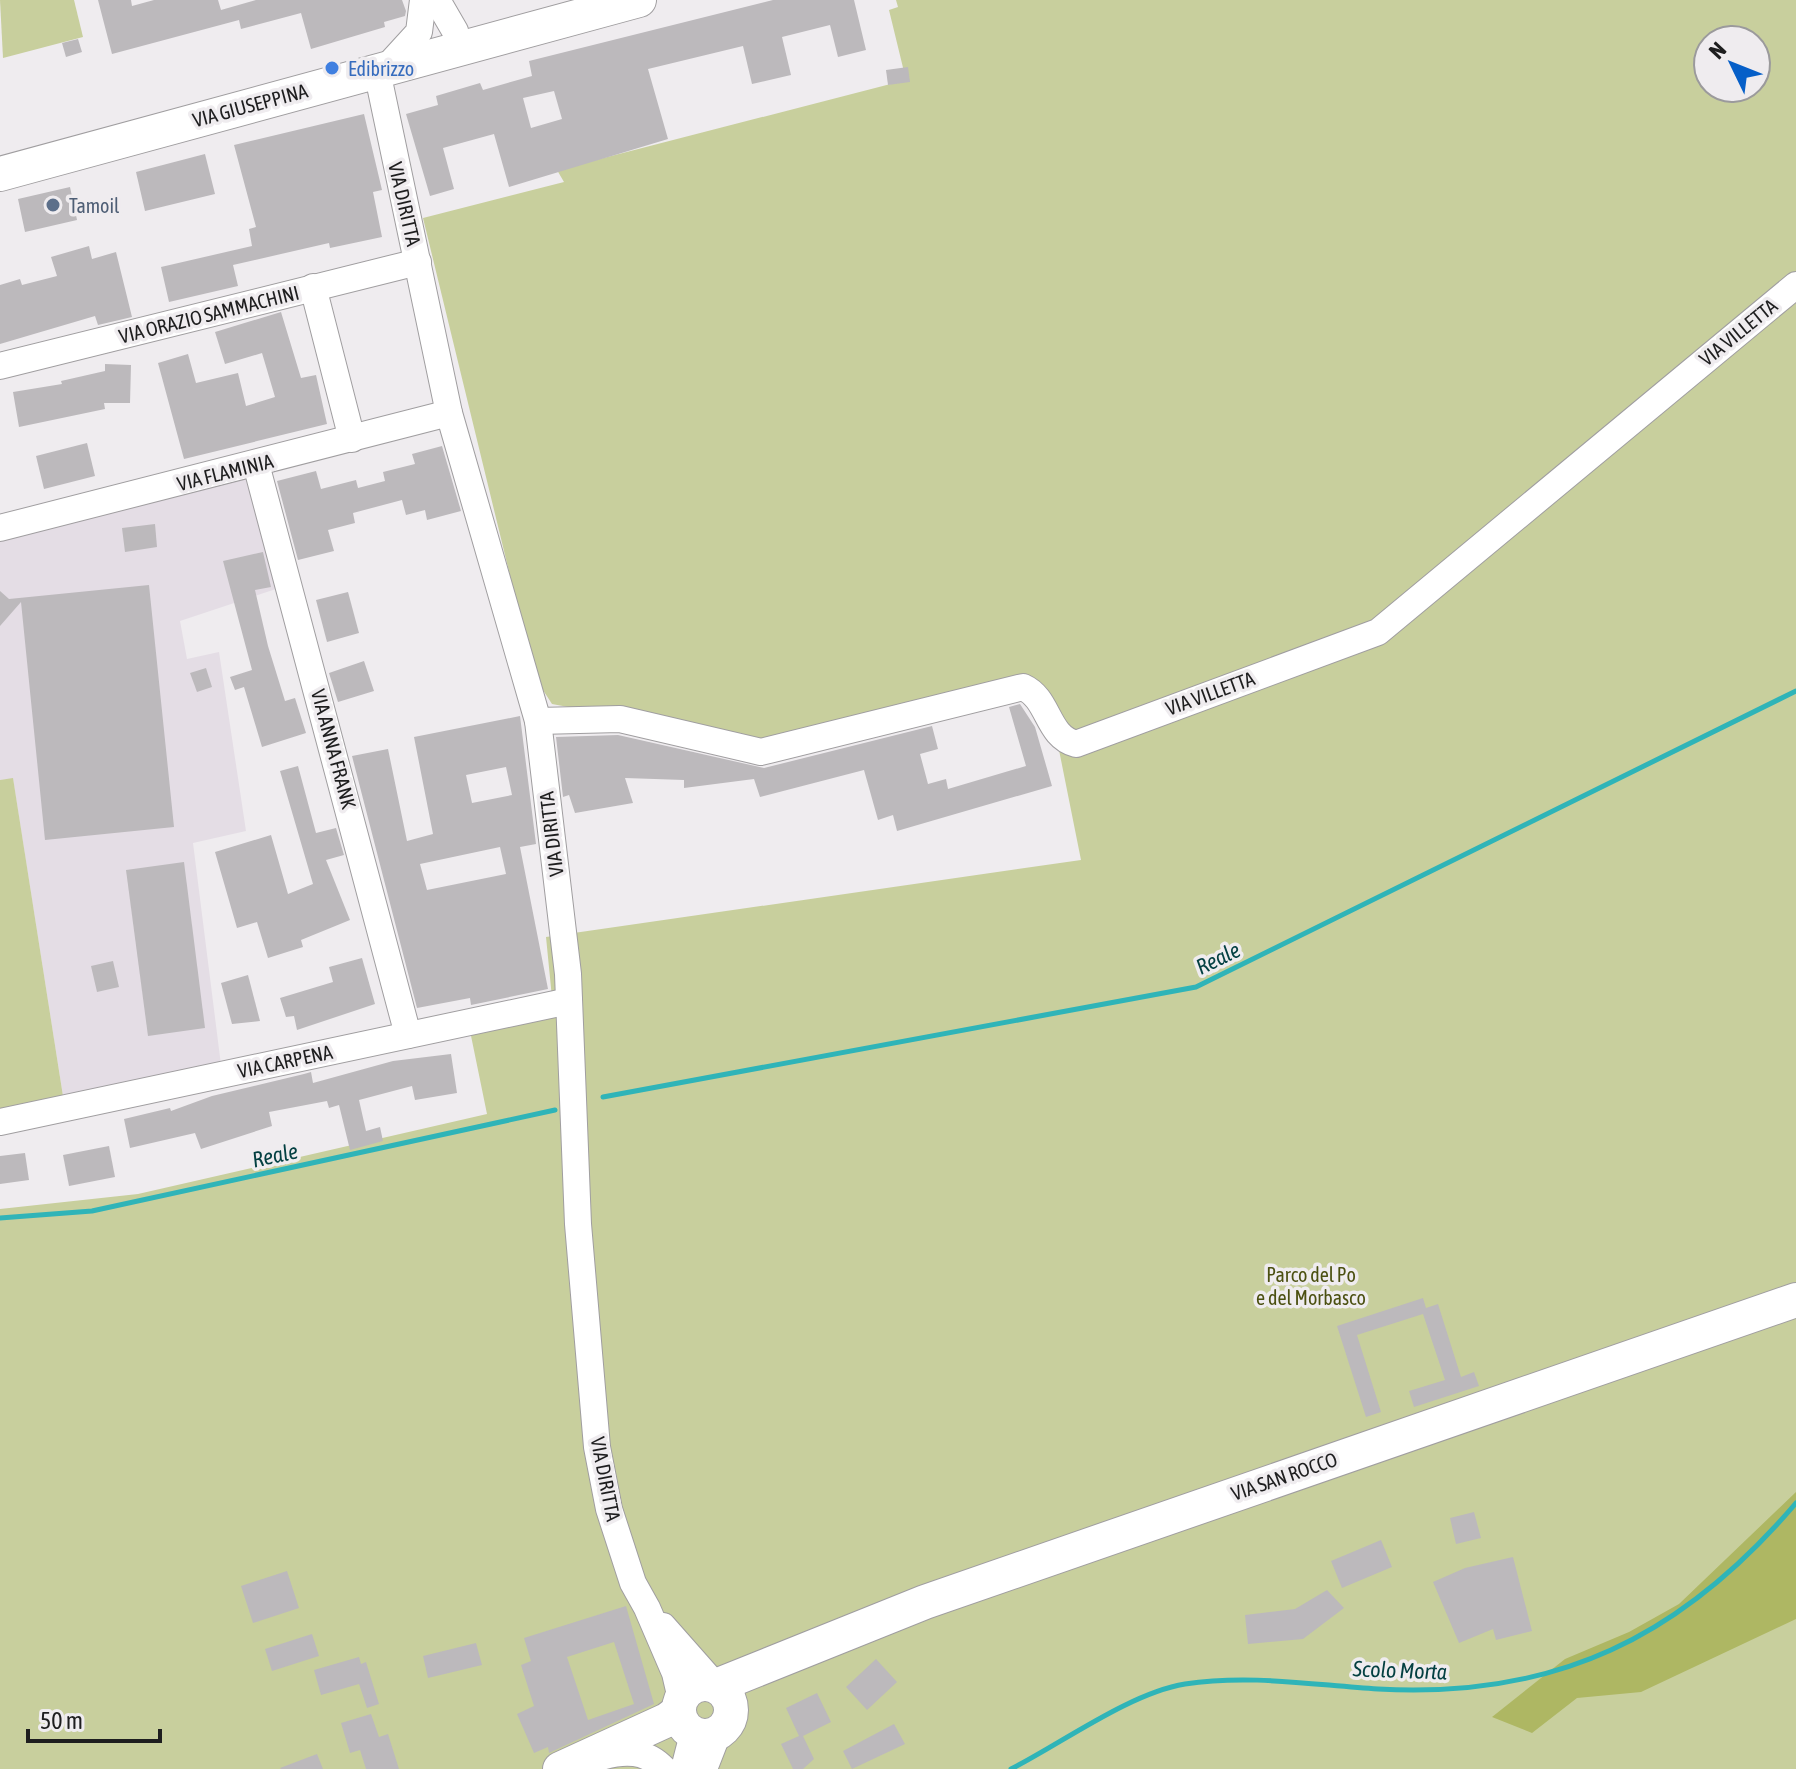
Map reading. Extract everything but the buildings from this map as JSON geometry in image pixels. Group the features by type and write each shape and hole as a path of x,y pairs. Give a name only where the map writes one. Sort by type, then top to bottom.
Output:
{"main road":[{"name":"VIA GIUSEPPINA","path":"0,174 639,0"},
{"name":"VIA SAN ROCCO","path":"626,1750 703,1711 777,1663 925,1602 1796,1300"},
{"name":"VIA SAN ROCCO","path":"566,1767 667,1720 703,1711"}],"street":[{"path":"382,69 419,32 423,0"},
{"path":"437,0 455,31 459,47"},
{"name":"VIA DIRITTA","path":"382,69 449,413 538,721 569,1001 578,1224 597,1447 609,1509 633,1583 703,1711"},
{"name":"VIA ORAZIO SAMMACHINI","path":"0,366 418,262"},
{"name":"VIA VILLETTA","path":"538,721 620,719 761,752 1023,687 1036,695 1056,733 1076,744 1378,632 1796,285"},
{"path":"313,287 352,439"},
{"name":"VIA FLAMINIA","path":"0,528 449,413"},
{"name":"VIA ANNA FRANK","path":"256,464 408,1035"},
{"name":"VIA CARPENA","path":"0,1122 569,1001"},
{"name":"VIA DIRITTA","path":"647,1608 678,1682 703,1711"},
{"path":"684,1769 703,1711"},
{"path":"703,1711 704,1769"},
{"path":"626,1750 646,1756 664,1769"},
{"name":"VIA SAN ROCCO","path":"566,1767 626,1750"}],"shaded area":[{"path":"263,473 285,586 180,621 187,659 219,652 246,831 193,843 222,1073 65,1109 13,779 0,780 0,536"}],"green space":[{"path":"0,0 74,0 83,37 3,58"},
{"name":"Parco del Po e del Morbasco","path":"896,0 1796,0 1796,1769 0,1769 0,1209 138,1194 487,1114 469,1026 553,1008 546,937 1081,860 1048,695 756,742 552,704 541,687 514,592 423,218 564,182 557,170 906,80 889,10 898,7"},
{"path":"13,778 65,1109 0,1123 0,780"},
{"path":"1796,1492 1796,1619 1641,1692 1577,1698 1532,1733 1492,1717 1565,1659 1629,1632 1679,1604"}],"waterway":[{"name":"Reale","path":"603,1097 1196,987 1796,691"},
{"name":"Reale","path":"0,1218 92,1211 555,1110"},
{"name":"Scolo Morta","path":"1011,1769 1119,1708 1142,1697 1185,1684 1257,1680 1378,1689 1442,1689 1502,1683 1558,1670 1611,1650 1661,1623 1708,1590 1753,1550 1796,1503"}],"place":[{"name":"Edibrizzo","path":"332,68"},
{"name":"Tamoil","path":"53,205"}]}
